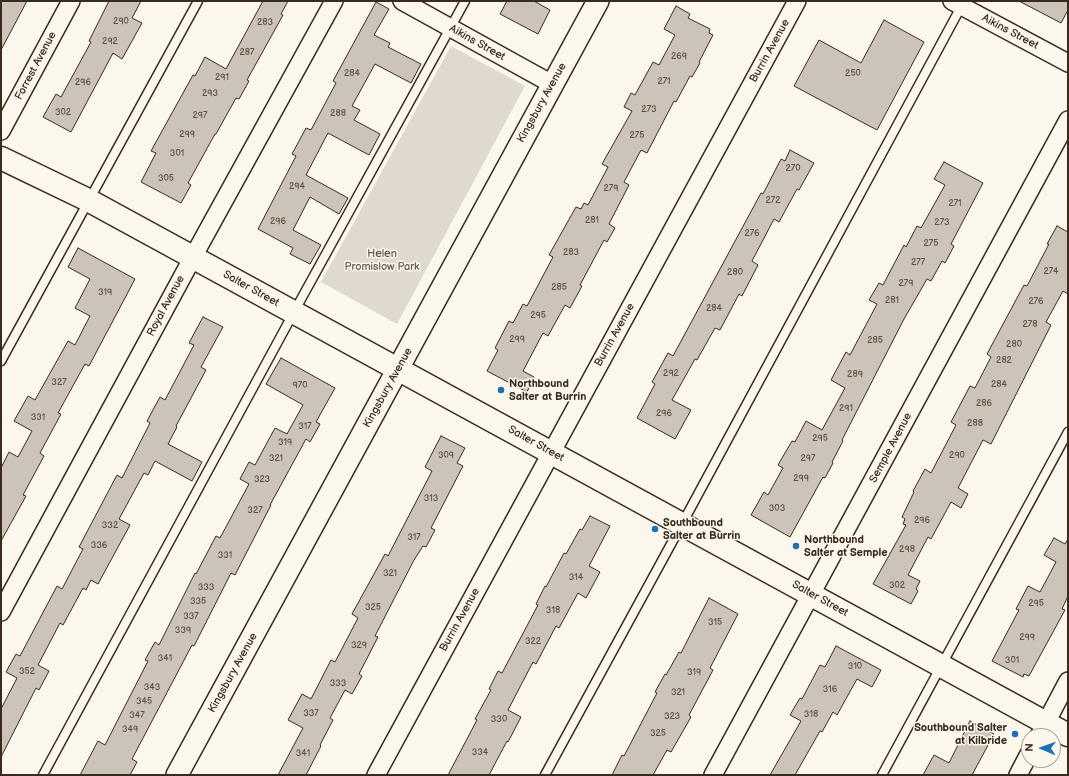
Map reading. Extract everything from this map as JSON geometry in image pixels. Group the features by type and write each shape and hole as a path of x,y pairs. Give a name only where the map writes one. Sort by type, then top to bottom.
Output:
{"main road":[{"name":"Salter Street","path":"1,158 88,200 942,666 1040,728"}],"street":[{"name":"Forrest Avenue","path":"1,131 71,1"},
{"name":"Royal Avenue","path":"1,612 193,257 334,1"},
{"name":"Aikins Street","path":"402,1 552,84"},
{"name":"Kingsbury Avenue","path":"177,775 598,1"},
{"name":"Burrin Avenue","path":"376,775 797,1"},
{"name":"Aikins Street","path":"960,3 1068,64"},
{"name":"Semple Avenue","path":"713,775 812,595 1068,120"},
{"path":"1043,728 1068,681"}],"lane":[{"path":"1,361 198,1"},
{"path":"43,775 294,312 465,1"},
{"path":"545,775 682,524 960,3"},
{"path":"882,775 1068,432"}],"green space":[{"name":"Helen Promislow Park","path":"451,46 525,86 397,324 321,282"}],"building":[{"path":"1,1 27,1 1,50"},
{"path":"109,1 141,1 132,18 142,23 122,59 113,53 71,132 43,117 56,94 61,97 91,42 89,41"},
{"path":"263,1 288,1 281,14 283,15 247,80 249,81 239,99 236,98 188,183 191,185 181,203 141,182 156,153 151,151 193,75 195,76 205,57 226,69"},
{"path":"507,1 534,1 550,10 538,34 500,14"},
{"path":"1019,1 1068,1 1068,10 1061,23"},
{"path":"376,2 389,9 374,35 390,43 388,47 421,64 411,83 375,64 352,106 360,110 354,120 380,134 369,155 328,133 306,175 348,198 339,214 310,197 293,230 321,245 310,264 290,254 293,248 258,229 296,156 292,154 306,128 311,130 336,83 333,81"},
{"path":"676,6 690,14 688,18 710,29 709,33 713,35 699,62 700,63 692,77 690,76 676,102 674,101 647,153 641,150 624,182 629,185 609,224 615,228 607,242 604,240 580,285 582,286 570,308 565,305 548,336 543,333 523,371 534,377 527,392 487,371 498,350 495,348 509,321 513,323 523,304 527,306 553,257 549,255 576,207 581,209 584,203 588,205 608,167 602,164 632,111 624,107 631,93 635,95 653,62 659,65 675,35 664,29"},
{"path":"884,20 924,42 877,130 794,86 819,40 861,63"},
{"path":"790,150 814,163 799,190 797,189 779,222 774,219 752,261 758,265 742,296 739,294 720,330 715,328 697,360 695,359 672,400 691,410 675,439 637,418 655,384 652,382 668,353 673,356 761,193 763,194 781,159 785,161"},
{"path":"944,162 983,183 951,244 954,246 945,263 942,261 931,281 927,279 904,319 842,440 843,441 832,462 833,463 825,478 823,477 790,537 751,515 764,492 768,495 783,468 778,465 792,441 795,442 806,421 822,430 845,388 831,380 846,352 850,355 877,304 869,300 879,283 883,285 904,245 906,247 917,226 921,228 945,185 934,179"},
{"path":"1057,226 1068,232 1068,294 1063,291 1046,322 1051,325 991,444 983,440 958,488 968,494 961,508 951,502 931,539 928,537 908,575 920,581 916,589 918,591 911,604 873,584 906,525 903,524 905,519 902,517 914,492 913,491 925,469 931,473 956,425 951,422 970,386 975,388 991,357 987,354 1024,285 1027,286"},
{"path":"78,248 135,279 89,366 85,364 58,413 61,414 40,453 44,456 23,495 26,496 1,541 1,468 9,452 18,457 32,431 14,421 28,396 35,400 68,341 75,345 90,316 75,308 90,279 68,267"},
{"path":"203,317 223,327 201,367 206,370 168,444 202,462 192,481 155,461 148,475 144,473 119,519 130,525 98,584 91,580 86,590 83,588 63,625 60,623 38,665 49,671 39,690 36,688 1,757 1,709 17,678 6,672 16,654 20,656 57,586 62,589 83,549 79,547 117,475 122,478 150,423 147,421 160,397 165,400 194,345 189,343"},
{"path":"281,358 335,388 316,422 320,424 310,442 306,439 270,505 235,575 231,573 194,646 192,645 132,759 137,762 130,775 80,775 98,741 105,745 148,661 145,660 155,642 159,645 195,573 196,574 216,536 220,538 249,484 240,479 249,462 255,465 275,428 287,434 303,405 266,384"},
{"path":"441,436 465,448 457,463 463,466 431,528 435,530 426,547 423,546 414,560 375,636 378,637 359,674 362,676 352,694 345,690 330,718 333,720 306,775 278,775 303,728 288,720 302,694 311,699 331,660 335,662 358,618 352,614 385,554 388,556 432,471 425,467"},
{"path":"590,516 610,526 589,566 600,572 586,598 578,593 559,628 556,626 536,664 533,662 508,710 521,717 508,742 507,741 489,775 448,775 477,720 475,719 491,690 489,689 498,671 502,673 538,605 536,604 545,586 546,587 564,553 566,554 580,529 582,530"},
{"path":"1054,538 1065,544 1068,539 1068,596 1062,609 1065,610 1029,676 1024,674 1023,677 992,661 1019,610 1016,609 1028,586 1040,592 1056,562 1044,555"},
{"path":"709,598 738,614 710,668 713,670 689,715 691,717 671,752 667,750 653,775 612,775 622,755 624,756 657,693 655,692 679,652 681,653"},
{"path":"836,646 881,670 872,687 857,679 837,715 833,712 822,732 820,731 795,775 770,775 801,721 790,715 800,698 802,699 820,665 825,667"},
{"path":"970,721 994,734 972,775 923,775 934,755 949,763"}],"place":[{"name":"Northbound Salter at Burrin","path":"501,390"},
{"name":"Southbound Salter at Burrin","path":"655,529"},
{"name":"Northbound Salter at Semple","path":"796,546"},
{"name":"Southbound Salter at Kilbride","path":"1015,734"}]}
